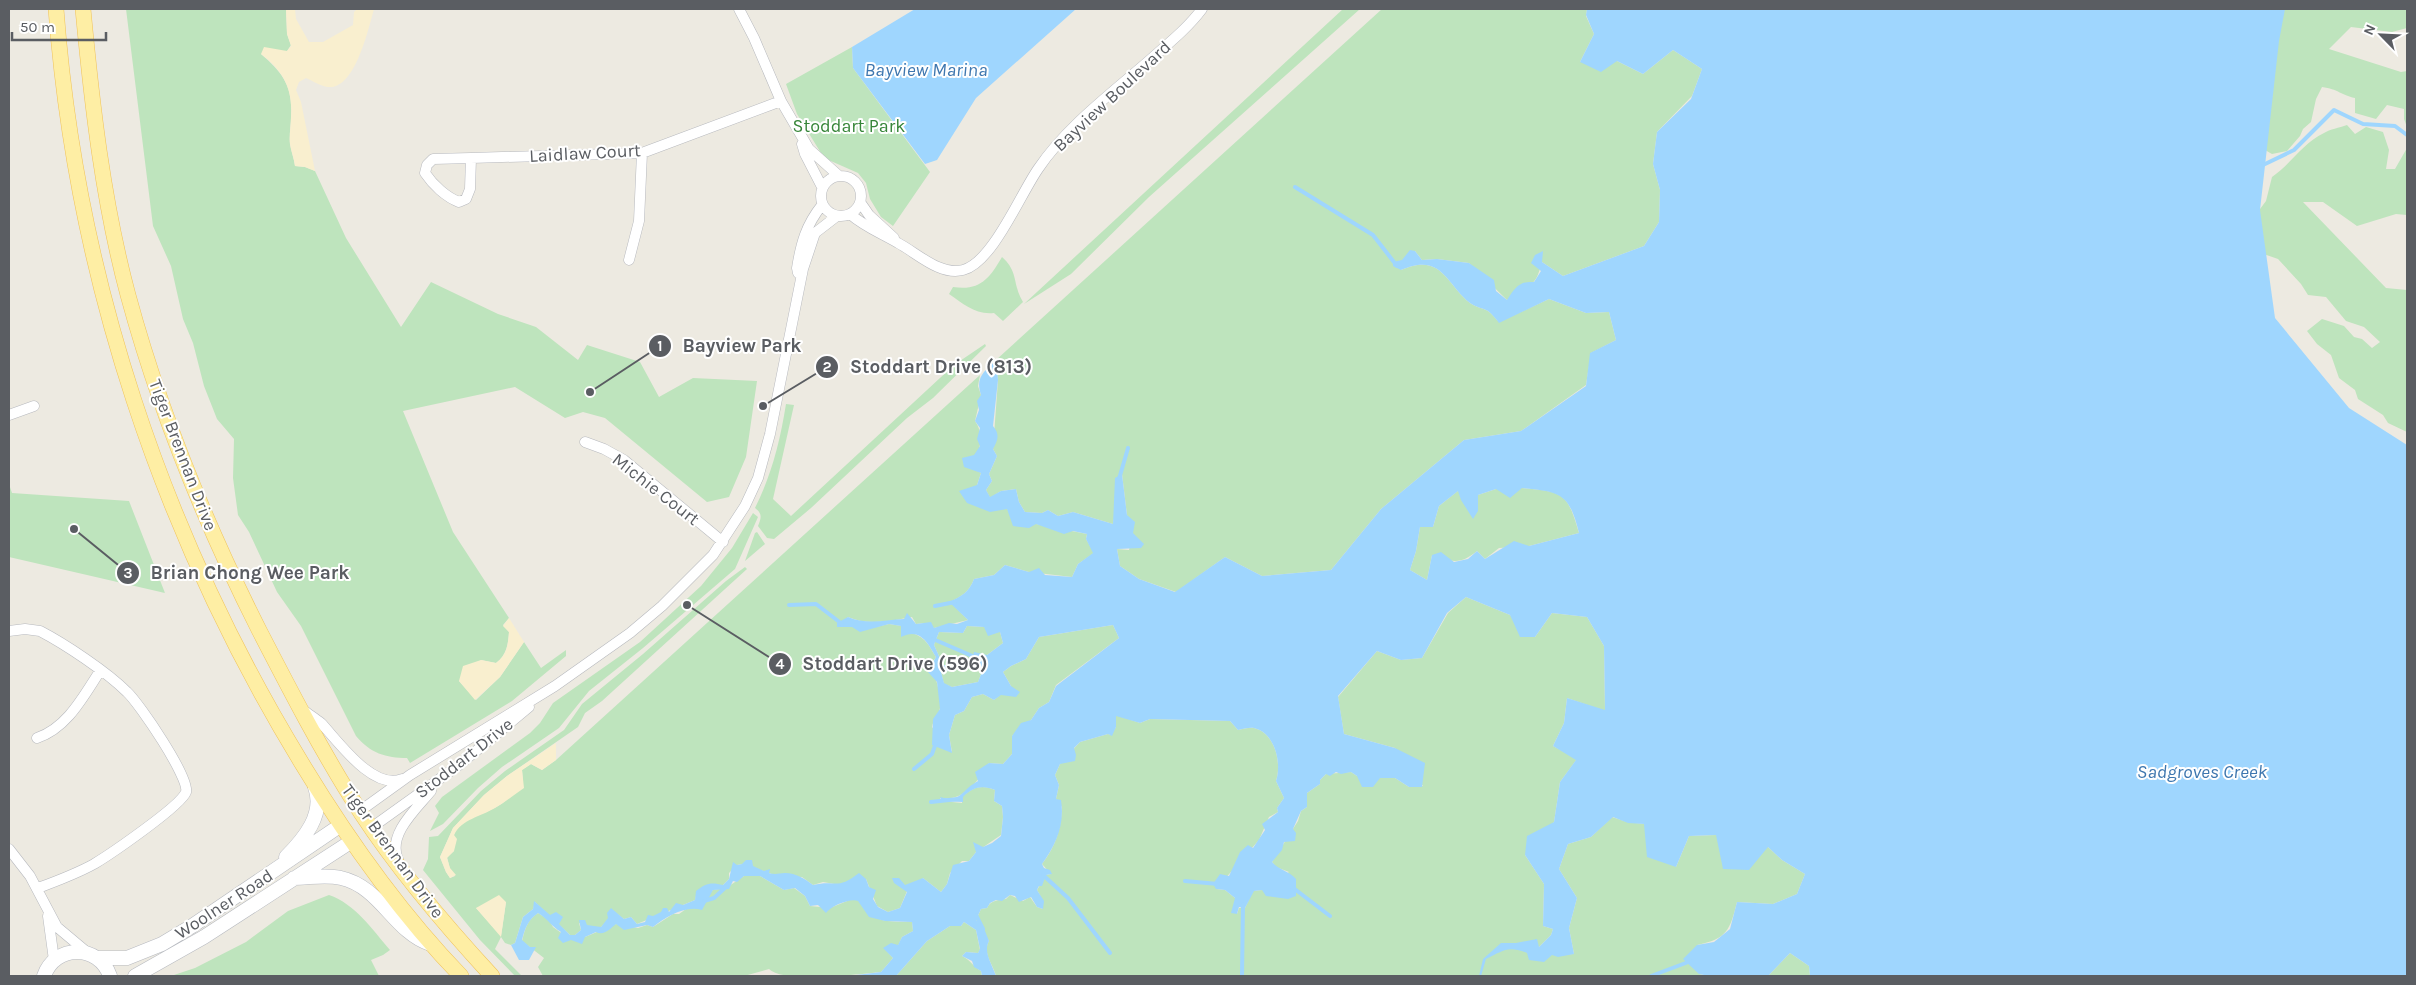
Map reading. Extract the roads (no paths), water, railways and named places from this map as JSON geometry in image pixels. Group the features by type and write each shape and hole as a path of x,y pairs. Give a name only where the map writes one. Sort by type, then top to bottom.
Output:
{"main road":[{"name":"Tiger Brennan Drive","path":"56,9 65,100 84,212 102,293 128,386 166,494 208,589 267,706 314,784 352,841 430,944 461,976"},
{"name":"Tiger Brennan Drive","path":"83,9 95,123 108,204 127,293 177,449 235,583 298,706 360,811 442,920 492,976"},
{"path":"277,870 305,834 317,813 319,801 314,784"},
{"path":"341,825 360,811"},
{"name":"Woolner Road","path":"46,970 69,952 127,958 149,950 192,926 341,825"},
{"path":"352,841 371,828"},
{"name":"Woolner Road","path":"135,976 204,937 352,841"},
{"path":"293,878 328,876 351,881 379,900 407,932 430,944"},
{"path":"94,956 106,967 110,976"}],"street":[{"name":"Bayview Boulevard","path":"850,214 865,227 898,243 931,263 950,271 960,271 975,265 991,248 1026,188 1051,152 1077,125 1184,29 1202,9"},
{"path":"741,10 781,101 809,149 838,175 846,176 859,186 860,202 850,214 836,216 826,210 822,205 820,196 822,187 826,182 838,175"},
{"name":"Laidlaw Court","path":"471,158 470,189 466,199 459,202 451,199 430,181 425,173 426,165 433,159 642,153 781,101"},
{"path":"798,131 805,154 822,187"},
{"path":"630,260 639,221 642,153"},
{"name":"Bayview Boulevard","path":"860,202 870,215 898,243"},
{"name":"Stoddart Drive","path":"800,287 797,268 804,233 810,220 822,205"},
{"name":"Stoddart Drive","path":"360,811 410,775 554,686 630,633 694,576 724,542 746,506 764,458 800,287 802,269 815,233 836,216"},
{"path":"9,415 34,406"},
{"name":"Michie Court","path":"585,442 604,449 624,460 724,542"},
{"path":"9,631 25,629 40,631 123,688 136,702 184,777 186,791 178,802 110,854 82,870 38,888"},
{"path":"37,738 47,735 61,724 100,671"},
{"name":"Stoddart Drive","path":"371,828 443,778 554,686"},
{"path":"298,706 319,721 351,757 375,775 394,781 410,775"},
{"path":"404,871 395,851 396,840 416,808 443,778"},
{"path":"9,849 38,888 43,901 61,931 94,956"},
{"path":"43,901 46,970"}],"water":[{"name":"Bayview Marina","path":"915,9 1076,9 976,98 937,160 925,164 853,68 852,47"},
{"name":"Sadgroves Creek","path":"1587,9 2285,9 2279,41 2260,210 2275,318 2349,408 2407,445 2407,976 1810,976 1809,966 1790,953 1768,976 1709,976 1699,974 1683,959 1697,945 1714,942 1730,929 1737,902 1773,904 1797,894 1805,874 1782,860 1768,847 1749,870 1723,869 1716,835 1689,836 1676,867 1647,857 1644,824 1628,823 1613,817 1591,837 1568,844 1559,869 1577,898 1569,928 1574,954 1558,957 1552,955 1544,962 1529,960 1527,953 1515,949 1505,950 1486,959 1481,976 1479,976 1483,959 1501,943 1516,943 1537,939 1539,947 1551,935 1553,929 1543,926 1544,884 1525,855 1527,836 1554,822 1560,782 1576,760 1553,746 1564,723 1567,698 1605,710 1604,646 1587,617 1552,613 1535,637 1520,637 1510,615 1466,597 1447,613 1422,658 1401,660 1377,651 1338,696 1344,734 1395,748 1425,763 1422,787 1409,787 1395,778 1380,778 1373,787 1362,787 1357,776 1351,772 1341,774 1336,772 1330,776 1326,774 1320,780 1320,784 1307,793 1307,807 1301,811 1293,829 1296,833 1295,841 1284,842 1282,850 1272,862 1296,879 1296,896 1288,899 1266,896 1262,890 1254,891 1245,908 1239,907 1237,914 1231,913 1235,898 1225,890 1216,889 1213,884 1220,874 1229,876 1240,852 1248,845 1253,848 1265,830 1262,824 1278,812 1277,808 1284,798 1276,781 1278,766 1275,750 1267,736 1254,728 1238,730 1230,721 1150,719 1140,723 1116,716 1116,727 1112,736 1108,734 1080,742 1074,748 1075,761 1060,764 1055,775 1059,785 1056,799 1061,800 1062,817 1055,842 1042,864 1052,874 1046,875 1042,886 1039,886 1037,890 1044,901 1043,909 1037,907 1031,897 1019,902 1015,896 1010,895 1002,901 996,900 990,903 987,908 981,909 976,920 983,926 989,941 987,945 988,954 996,976 982,976 981,971 974,967 972,961 962,956 966,952 978,953 980,949 976,930 964,922 961,926 950,926 927,941 896,976 848,976 881,972 893,958 883,948 891,943 898,945 902,937 913,931 912,922 885,921 869,917 858,901 855,900 841,903 826,913 818,905 810,906 805,896 795,888 784,890 760,876 744,876 737,882 733,881 729,889 713,890 702,910 689,909 682,911 664,919 653,927 647,925 624,930 616,924 604,933 596,932 585,937 582,944 571,940 563,943 558,938 561,932 538,913 527,925 522,940 530,947 536,947 529,960 519,960 511,945 515,943 523,917 533,909 534,901 550,915 556,912 563,917 559,924 570,935 575,935 581,930 579,920 585,920 587,925 601,927 608,918 607,913 611,908 624,919 631,917 637,924 645,922 648,915 653,916 661,912 663,908 667,908 669,912 676,903 683,905 695,900 696,891 703,886 712,883 723,885 729,879 733,862 737,865 742,864 746,860 752,860 753,866 764,871 770,869 769,873 771,874 793,874 813,885 845,882 859,873 866,879 869,887 876,890 873,899 878,907 888,912 900,908 907,892 894,883 892,878 899,878 905,885 923,878 941,892 947,884 953,865 969,861 976,852 973,842 983,847 1001,836 1002,806 994,801 995,790 982,787 974,789 963,797 963,802 942,801 940,797 953,798 961,795 978,781 975,772 989,763 1003,764 1012,754 1012,736 1021,723 1031,720 1039,708 1049,702 1056,686 1119,638 1113,625 1039,637 1026,659 1003,672 1011,686 1020,692 1016,697 1001,695 994,700 983,694 972,697 964,711 955,715 949,735 952,753 932,745 933,719 940,709 937,682 928,672 936,657 923,638 913,634 901,637 901,626 889,624 860,632 852,627 837,627 837,623 848,617 862,621 883,621 904,619 907,613 916,624 931,622 934,628 949,623 957,624 968,620 949,602 964,593 974,579 994,575 1005,565 1029,572 1039,568 1045,575 1072,577 1078,564 1093,553 1086,539 1087,534 1073,531 1064,534 1036,524 1029,528 1013,526 1007,509 990,512 967,503 959,491 977,485 981,473 964,467 962,458 974,455 980,446 977,439 980,428 975,421 979,410 977,401 981,395 979,384 984,372 996,360 998,380 993,426 998,437 993,449 997,456 989,474 992,481 986,490 990,497 1001,491 1016,489 1019,502 1025,512 1042,513 1048,510 1058,516 1073,512 1113,524 1115,478 1122,474 1127,515 1135,522 1133,533 1144,544 1141,548 1117,549 1120,566 1139,579 1175,592 1225,557 1262,576 1331,570 1381,509 1464,440 1521,431 1586,386 1590,353 1616,340 1609,312 1586,313 1549,299 1499,323 1488,311 1470,303 1435,268 1426,265 1415,265 1401,270 1393,266 1393,262 1402,260 1410,250 1415,251 1422,260 1437,259 1469,263 1494,280 1496,291 1507,300 1512,292 1521,284 1534,282 1541,271 1531,263 1535,255 1543,251 1542,262 1563,276 1644,246 1659,222 1660,190 1653,164 1657,132 1691,99 1702,69 1673,50 1643,74 1617,61 1601,72 1580,62 1594,34 1586,15","holes":["1522,488 1555,493 1561,497 1567,502 1579,533 1529,546 1514,541 1485,559 1477,551 1468,559 1454,562 1441,552 1432,555 1427,580 1410,570 1416,551 1420,527 1433,527 1439,506 1458,491 1461,500 1473,519 1478,511 1478,495 1496,489 1510,498","967,626 984,627 988,636 1000,632 1003,643 987,655 974,652 972,659 983,669 978,682 952,687 944,683 941,672 956,670 956,666 943,665 934,645 939,632 963,633"]}],"waterway":[{"path":"2263,165 2294,150 2334,110 2363,124 2395,126 2407,135"},
{"path":"1295,187 1373,235 1397,266"},
{"path":"1119,479 1128,448"},
{"path":"935,606 955,602"},
{"path":"789,605 816,604 842,624"},
{"path":"933,639 977,658"},
{"path":"914,769 932,754 936,743"},
{"path":"931,802 958,799"},
{"path":"1043,875 1068,898 1110,953"},
{"path":"1185,881 1218,884"},
{"path":"704,901 714,898 727,886"},
{"path":"1292,887 1330,916"},
{"path":"1242,976 1243,904"},
{"path":"976,915 983,929"},
{"path":"1651,976 1691,961"}],"place":[{"name":"Bayview Park","path":"590,392"},
{"name":"Stoddart Drive (813)","path":"763,406"},
{"name":"Brian Chong Wee Park","path":"74,529"},
{"name":"Stoddart Drive (596)","path":"687,605"}],"park label":[{"name":"Stoddart Park","path":"849,126"}]}
